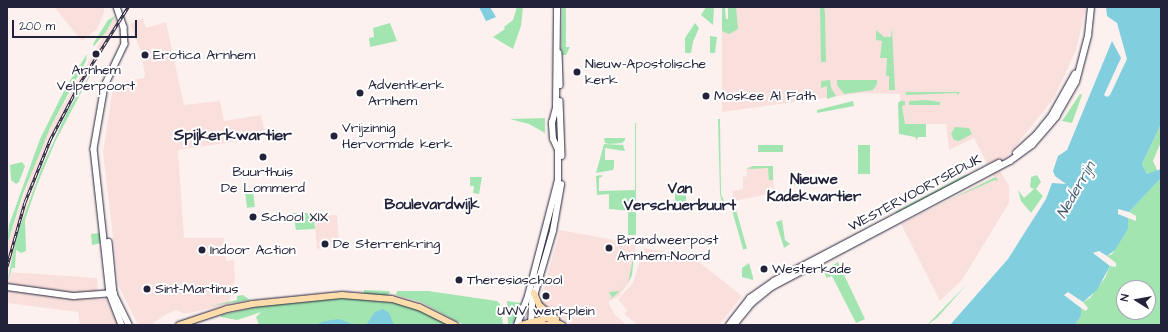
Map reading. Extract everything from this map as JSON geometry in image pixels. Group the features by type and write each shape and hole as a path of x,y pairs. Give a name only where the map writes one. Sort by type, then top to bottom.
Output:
{"main road":[{"path":"117,7 124,27 130,37"},
{"path":"517,325 528,296 543,232 556,193 559,164 558,148 553,139 554,116 556,108 557,7"},
{"path":"531,323 534,293 552,234 561,182 563,140 559,69 560,7"},
{"name":"WESTERVOORTSEDIJK","path":"734,325 752,303 772,287 1026,150 1050,125 1067,99 1079,75 1084,54 1091,7"},
{"path":"122,325 112,294 94,149 105,86 125,47 124,27"},
{"name":"WESTERVOORTSEDIJK","path":"729,325 750,298 774,281 1016,153 1036,135 1056,109 1084,54"},
{"path":"554,116 562,117"},
{"path":"553,139 560,143 563,140"},
{"path":"548,220 554,222"},
{"path":"543,232 547,236 552,234"},
{"path":"109,242 112,294 129,325"},
{"path":"7,287 74,296 112,294"},
{"path":"534,293 539,305 554,323"},
{"path":"180,325 227,309 270,302 334,295 385,298 419,307 455,325"},
{"path":"521,325 544,318 562,325"},
{"path":"540,325 554,323"}],"shaded area":[{"path":"54,7 104,7 104,12 97,29 82,41"},
{"path":"735,7 1086,7 1076,50 1054,98 998,168 1009,186 1009,203 962,280 940,301 901,224 994,177 974,138 949,150 946,124 901,124 900,94 860,93 722,112 722,30"},
{"path":"115,17 119,24 81,83 56,129 30,196 7,276 7,245 34,166 51,126"},
{"path":"143,18 146,28 166,22 184,105 220,101 224,121 261,115 266,137 178,150 184,238 224,238 226,261 234,260 235,280 229,304 185,314 176,310 163,316 151,325 138,325 119,287 103,152 112,94 116,83 144,78 145,74 140,49 130,24"},
{"path":"753,166 773,166 774,192 769,191 769,194 734,201 732,191 743,189 743,177 747,176 746,168"},
{"path":"337,215 339,244 317,249 314,216"},
{"path":"560,230 636,244 629,282 619,296 608,302 615,315 627,325 571,325 542,303 541,298"},
{"path":"644,248 693,257 742,296 719,325 638,325 624,314 627,311 618,299 633,283"},
{"path":"9,272 97,278 98,292 78,294 7,286"},
{"path":"7,289 59,297 107,299 118,325 80,325 78,312 7,303"}],"green space":[{"path":"517,7 523,7 521,26 513,49 493,37 505,29 504,27 513,20"},
{"path":"562,7 570,7 566,8 566,47 570,47 566,55 561,55"},
{"path":"706,7 714,7 713,25 701,15"},
{"path":"722,7 725,7 726,19 728,19 728,7 736,7 738,29 729,34 722,31"},
{"path":"820,7 824,7 825,13 826,62 821,62"},
{"path":"115,16 106,32 94,46 93,44 108,20"},
{"path":"390,23 397,41 370,47 369,38 374,37 373,28"},
{"path":"695,23 699,28 693,42 691,53 685,53 685,38"},
{"path":"892,28 895,90 889,90 889,76 886,76 887,58 880,58 882,41 876,40 876,30 884,37 891,37"},
{"path":"710,36 717,37 715,53 710,53"},
{"path":"87,54 86,61 51,126 23,194 7,245 9,225 40,139 66,87"},
{"path":"94,68 55,142 37,185 25,220 26,251 21,253 16,250 15,268 12,268 7,283 17,235 41,169 67,112"},
{"path":"830,80 831,88 836,96 827,99 827,86 821,88 821,81"},
{"path":"837,80 877,80 877,84 873,90 844,94 837,85"},
{"path":"906,92 960,92 958,95 956,93 906,95"},
{"path":"1080,94 1082,95 1072,123 1062,121"},
{"path":"926,100 940,102 940,105 909,105 909,101"},
{"path":"853,101 854,106 817,113 817,110"},
{"path":"900,101 905,101 905,105 902,106 905,124 926,124 926,137 918,137 917,140 915,137 899,134 898,103"},
{"path":"545,118 545,133 529,124 510,119"},
{"path":"718,119 720,119 721,194 725,203 723,206 720,194"},
{"path":"635,123 636,123 636,207"},
{"path":"1161,124 1161,142 1153,161 1158,172 1147,174 1142,164"},
{"path":"955,127 969,128 972,134 959,141 954,140 951,134"},
{"path":"604,138 625,138 625,140 622,143 609,144 605,143"},
{"path":"604,144 623,145 625,151 605,148 605,160 614,160 613,170 596,173"},
{"path":"758,145 783,145 783,152 758,152"},
{"path":"858,145 870,145 870,174 858,174"},
{"path":"22,162 25,166 19,182 16,184 11,180 10,165"},
{"path":"753,166 773,166 773,180 769,180 768,168 747,169"},
{"path":"92,167 95,167 101,243 92,245 91,234 100,233"},
{"path":"798,174 802,176 804,180 802,184 798,186 794,184 792,180 794,176"},
{"path":"973,174 897,215 895,212 965,175"},
{"path":"1037,175 1041,182 1036,189 1043,196 1031,213 1021,201 1018,190 1024,198 1034,189 1030,187 1031,177"},
{"path":"596,176 603,176 599,178 599,191 636,190 633,211 609,209 609,194 597,195"},
{"path":"470,177 482,177 479,194 473,193 474,186 470,186"},
{"path":"996,177 998,181 995,180 951,199"},
{"path":"1161,178 1161,325 1075,325 1081,316 1081,308 1086,311 1088,308 1083,302 1090,298 1105,278 1110,266 1116,267 1116,263 1107,256 1112,254 1128,229 1128,218 1136,221 1136,216 1129,212"},
{"path":"675,190 686,190 686,205 675,205"},
{"path":"253,191 255,207 247,208 245,192"},
{"path":"736,210 747,248 743,250 732,211"},
{"path":"628,212 636,212 636,235 628,235"},
{"path":"293,213 313,213 315,229 296,230"},
{"path":"782,220 785,240 790,244 784,248 776,222"},
{"path":"635,248 632,275 628,283"},
{"path":"838,262 865,319 856,323 832,276 827,278 823,271"},
{"path":"749,263 753,280 742,277 742,268"},
{"path":"628,283 610,300 612,297 609,292 619,291"},
{"path":"967,284 937,318 927,325"},
{"path":"364,290 389,291 390,293 386,296 364,294"},
{"path":"397,291 428,291 497,301 500,304 503,325 464,325 421,302 396,295"},
{"path":"243,295 250,300 210,306 237,300 237,296"},
{"path":"336,297 396,303 423,311 449,325 259,325 256,317 261,312 237,320 221,317 221,315 269,304"},
{"path":"507,301 521,303 515,322 508,325"}],"water":[{"path":"479,7 490,7 496,17 486,21"},
{"name":"Nederrijn","path":"1106,7 1161,7 1161,124 1142,164 1147,174 1161,169 1161,178 1129,212 1118,209 1118,214 1128,218 1128,229 1115,250 1107,256 1099,251 1093,253 1110,266 1097,290 1083,302 1068,292 1064,295 1081,308 1081,316 1075,325 950,325 1008,259 1046,199 1052,183 1066,184 1055,176 1053,171 1058,156 1067,150 1112,41 1121,58 1104,95 1107,97 1110,95 1127,59 1117,23 1107,16"},
{"path":"383,309 389,313 394,325 366,325 375,312"},
{"path":"339,319 355,325 315,325 325,321"}],"railway":[{"path":"7,266 25,202 50,140 80,83 128,7"}],"place":[{"name":"Arnhem Velperpoort","path":"96,54"},
{"name":"Erotica Arnhem","path":"145,55"},
{"name":"Nieuw-Apostolische kerk","path":"577,72"},
{"name":"Adventkerk Arnhem","path":"360,93"},
{"name":"Moskee Al Fath","path":"706,96"},
{"name":"Vrijzinnig Hervormde kerk","path":"334,136"},
{"name":"Buurthuis De Lommerd","path":"263,157"},
{"name":"School XIX","path":"253,217"},
{"name":"De Sterrenkring","path":"325,244"},
{"name":"Brandweerpost Arnhem-Noord","path":"609,248"},
{"name":"Indoor Action","path":"202,250"},
{"name":"Westerkade","path":"764,269"},
{"name":"Theresiaschool","path":"459,280"},
{"name":"Sint-Martinus","path":"147,289"},
{"name":"UWV werkplein","path":"546,296"}],"district":[{"name":"Spijkerkwartier","path":"233,135"},
{"name":"Nieuwe Kadekwartier","path":"814,188"},
{"name":"Van Verschuerbuurt","path":"680,196"},
{"name":"Boulevardwijk","path":"432,205"}]}
